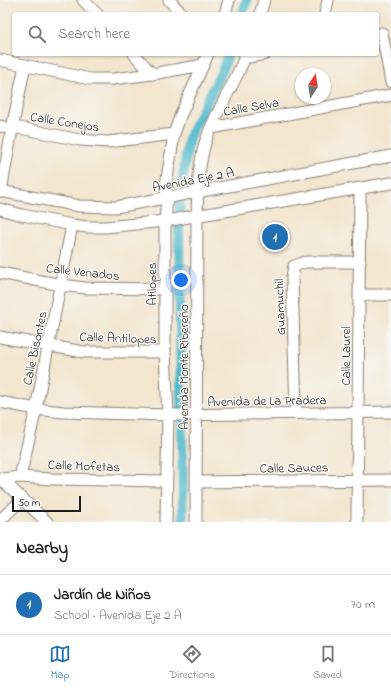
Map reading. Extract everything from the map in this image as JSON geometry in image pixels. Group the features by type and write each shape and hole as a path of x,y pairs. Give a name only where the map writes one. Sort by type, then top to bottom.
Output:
{"street":[{"path":"84,0 94,12"},
{"path":"169,0 180,12"},
{"path":"225,12 229,0"},
{"path":"261,12 264,0"},
{"path":"325,12 328,0"},
{"path":"383,33 391,82"},
{"path":"136,56 152,74"},
{"name":"Atilopes","path":"166,522 168,416 165,352 166,185 174,134 181,114 207,56"},
{"name":"Avenida Monte Ribereño","path":"196,522 197,216 199,168 206,140 233,85 245,56"},
{"path":"0,60 90,79 113,79 152,74 203,64"},
{"path":"1,191 25,65"},
{"name":"Calle Selva","path":"211,128 391,95"},
{"name":"Calle Conejos","path":"0,126 12,129 20,128 80,140 108,142 174,134"},
{"name":"Avenida Eje 2 A","path":"1,191 79,206 116,207 167,199 391,156"},
{"path":"0,209 72,225 106,228 197,216 360,190 391,183"},
{"name":"Calle Laurel","path":"357,522 360,190"},
{"name":"Calle Bisontes","path":"20,477 36,409 72,225"},
{"name":"Guamuchil","path":"296,413 292,277 294,266 305,262 360,262"},
{"name":"Calle Venados","path":"0,273 61,285 103,289 165,289"},
{"path":"359,295 391,295"},
{"name":"Calle Antilopes","path":"0,337 84,352 165,352"},
{"name":"Avenida de La Pradera","path":"0,402 36,409 63,412 168,416 391,412"},
{"name":"Calle Mofetas","path":"1,478 20,477 166,481"},
{"path":"1,478 47,522"},
{"name":"Calle Sauces","path":"197,482 391,480"},
{"path":"0,520 23,499"}],"waterway":[{"path":"244,12 247,0"},
{"path":"181,190 189,137 222,71 227,56"},
{"path":"180,202 180,213"},
{"path":"179,224 181,408"},
{"path":"182,423 183,522"}],"place":[{"name":"Jardín de Niños","path":"275,237"}]}
